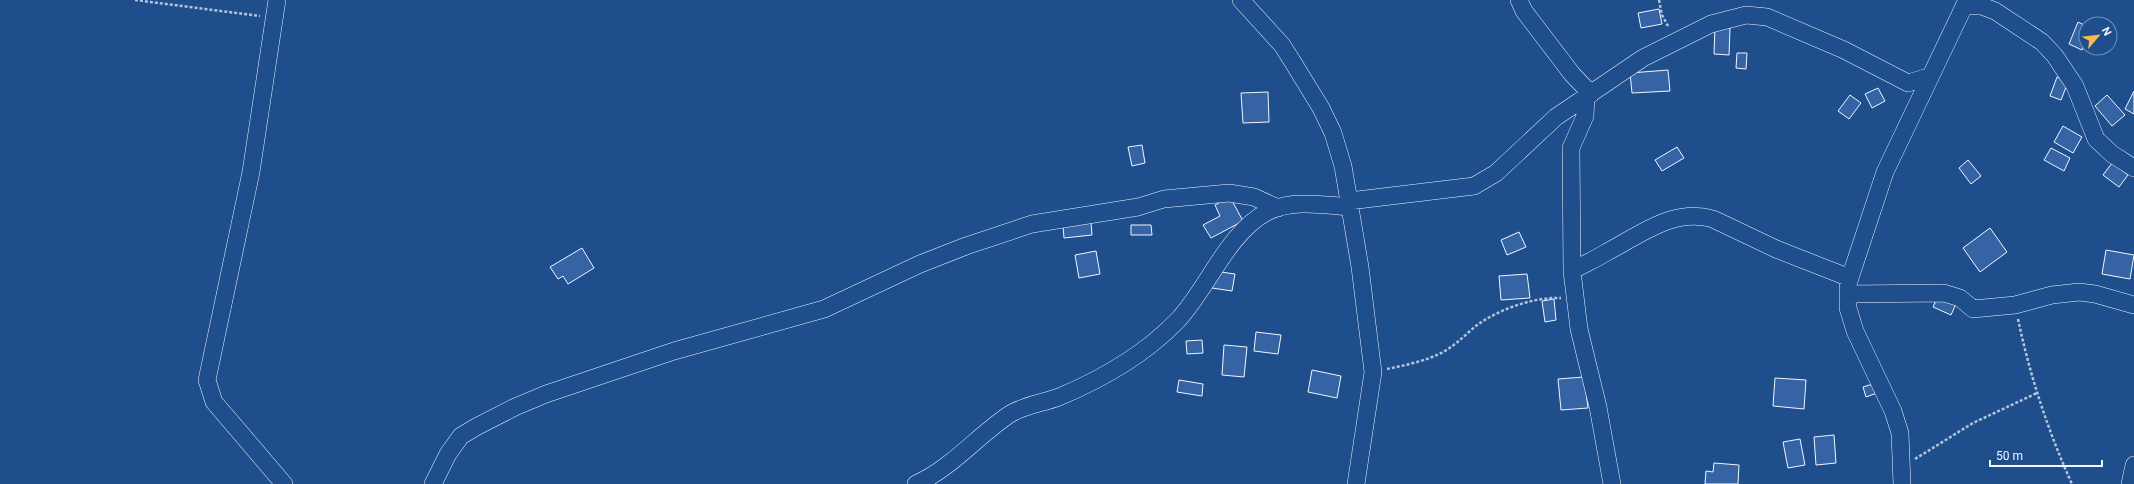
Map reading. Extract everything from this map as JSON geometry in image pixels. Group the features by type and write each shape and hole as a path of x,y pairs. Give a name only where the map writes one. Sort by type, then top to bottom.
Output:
{"street":[{"path":"277,0 251,172 207,380 214,402 284,484"},
{"path":"1241,0 1282,45 1321,108 1333,133 1343,166 1360,267 1373,372 1356,484"},
{"path":"1519,0 1524,11 1589,96 1585,116 1570,148 1572,270 1574,299 1612,484"},
{"path":"1902,484 1900,433 1893,411 1855,331 1848,308 1849,286 1885,172 1928,77 1951,37 1966,3 1982,6 1995,11 2042,42 2055,56 2076,86 2096,139 2112,154 2134,168"},
{"path":"916,484 951,464 1012,413 1087,385 1122,366 1151,345 1178,320 1195,297 1209,274 1243,232 1266,212 1284,205 1349,204 1474,186 1496,173 1546,125 1643,58 1711,24 1746,15 1768,17 1844,50 1908,83 1916,105"},
{"path":"1908,83 1928,77"},
{"path":"433,484 448,454 461,436 515,407 546,394 674,351 824,309 926,261 1032,224 1138,207 1164,199 1229,193 1254,197 1278,208"},
{"path":"1572,270 1646,230 1686,216 1702,216 1712,219 1776,249 1849,286 1944,293 1960,298 1973,310 2015,305 2052,295 2079,292 2134,302"},
{"path":"2130,484 2134,465"}],"path":[{"path":"135,0 274,18"},
{"path":"1659,0 1664,20 1677,40"},
{"path":"1373,372 1414,363 1433,357 1444,351 1478,325 1512,307 1550,298 1574,299"},
{"path":"2015,305 2025,355 2037,393 2072,484"},
{"path":"1902,465 1919,458 1973,423 2037,393"}],"building":[{"path":"1659,9 1662,24 1641,28 1638,13"},
{"path":"2078,22 2078,48 2069,44"},
{"path":"1715,27 1730,28 1729,55 1714,54"},
{"path":"1737,53 1747,53 1746,69 1736,68"},
{"path":"1668,70 1670,91 1632,93 1630,73"},
{"path":"2057,77 2068,82 2061,100 2050,96"},
{"path":"1878,88 1885,101 1872,108 1865,94"},
{"path":"2134,91 2134,114 2125,109"},
{"path":"1268,92 1269,122 1243,123 1241,93"},
{"path":"1850,95 1861,103 1849,119 1838,111"},
{"path":"2107,95 2125,115 2112,126 2095,106"},
{"path":"2063,126 2082,137 2073,153 2054,142"},
{"path":"1142,145 1145,163 1132,166 1128,147"},
{"path":"1677,147 1684,158 1662,171 1655,160"},
{"path":"2051,148 2070,158 2064,171 2044,160"},
{"path":"1968,160 1981,176 1971,184 1959,168"},
{"path":"2112,163 2128,175 2119,187 2103,175"},
{"path":"1230,197 1243,221 1211,238 1203,225 1220,216 1215,205"},
{"path":"1091,223 1092,235 1064,238 1063,226"},
{"path":"1131,225 1151,225 1152,235 1131,235"},
{"path":"1990,228 2007,252 1980,272 1963,248"},
{"path":"1519,232 1526,247 1507,255 1501,240"},
{"path":"582,248 594,268 568,284 563,276 558,279 550,267"},
{"path":"2106,250 2134,255 2130,279 2102,274"},
{"path":"1096,251 1100,274 1079,278 1075,255"},
{"path":"1214,271 1235,274 1232,291 1212,288"},
{"path":"1527,274 1530,298 1501,300 1499,276"},
{"path":"1938,296 1956,304 1951,315 1933,307"},
{"path":"1554,299 1556,320 1545,322 1542,301"},
{"path":"1256,332 1281,335 1278,354 1254,351"},
{"path":"1202,340 1203,353 1187,354 1186,341"},
{"path":"1224,345 1247,347 1244,377 1222,375"},
{"path":"1312,370 1341,376 1337,398 1308,392"},
{"path":"1584,377 1588,408 1561,410 1558,379"},
{"path":"1775,378 1806,380 1804,409 1773,406"},
{"path":"1179,380 1203,384 1202,396 1177,392"},
{"path":"1873,384 1877,393 1866,397 1863,387"},
{"path":"1834,435 1836,463 1816,465 1814,437"},
{"path":"1800,439 1805,465 1788,468 1783,442"},
{"path":"1714,463 1739,465 1738,484 1705,484 1706,471 1713,472"}]}
